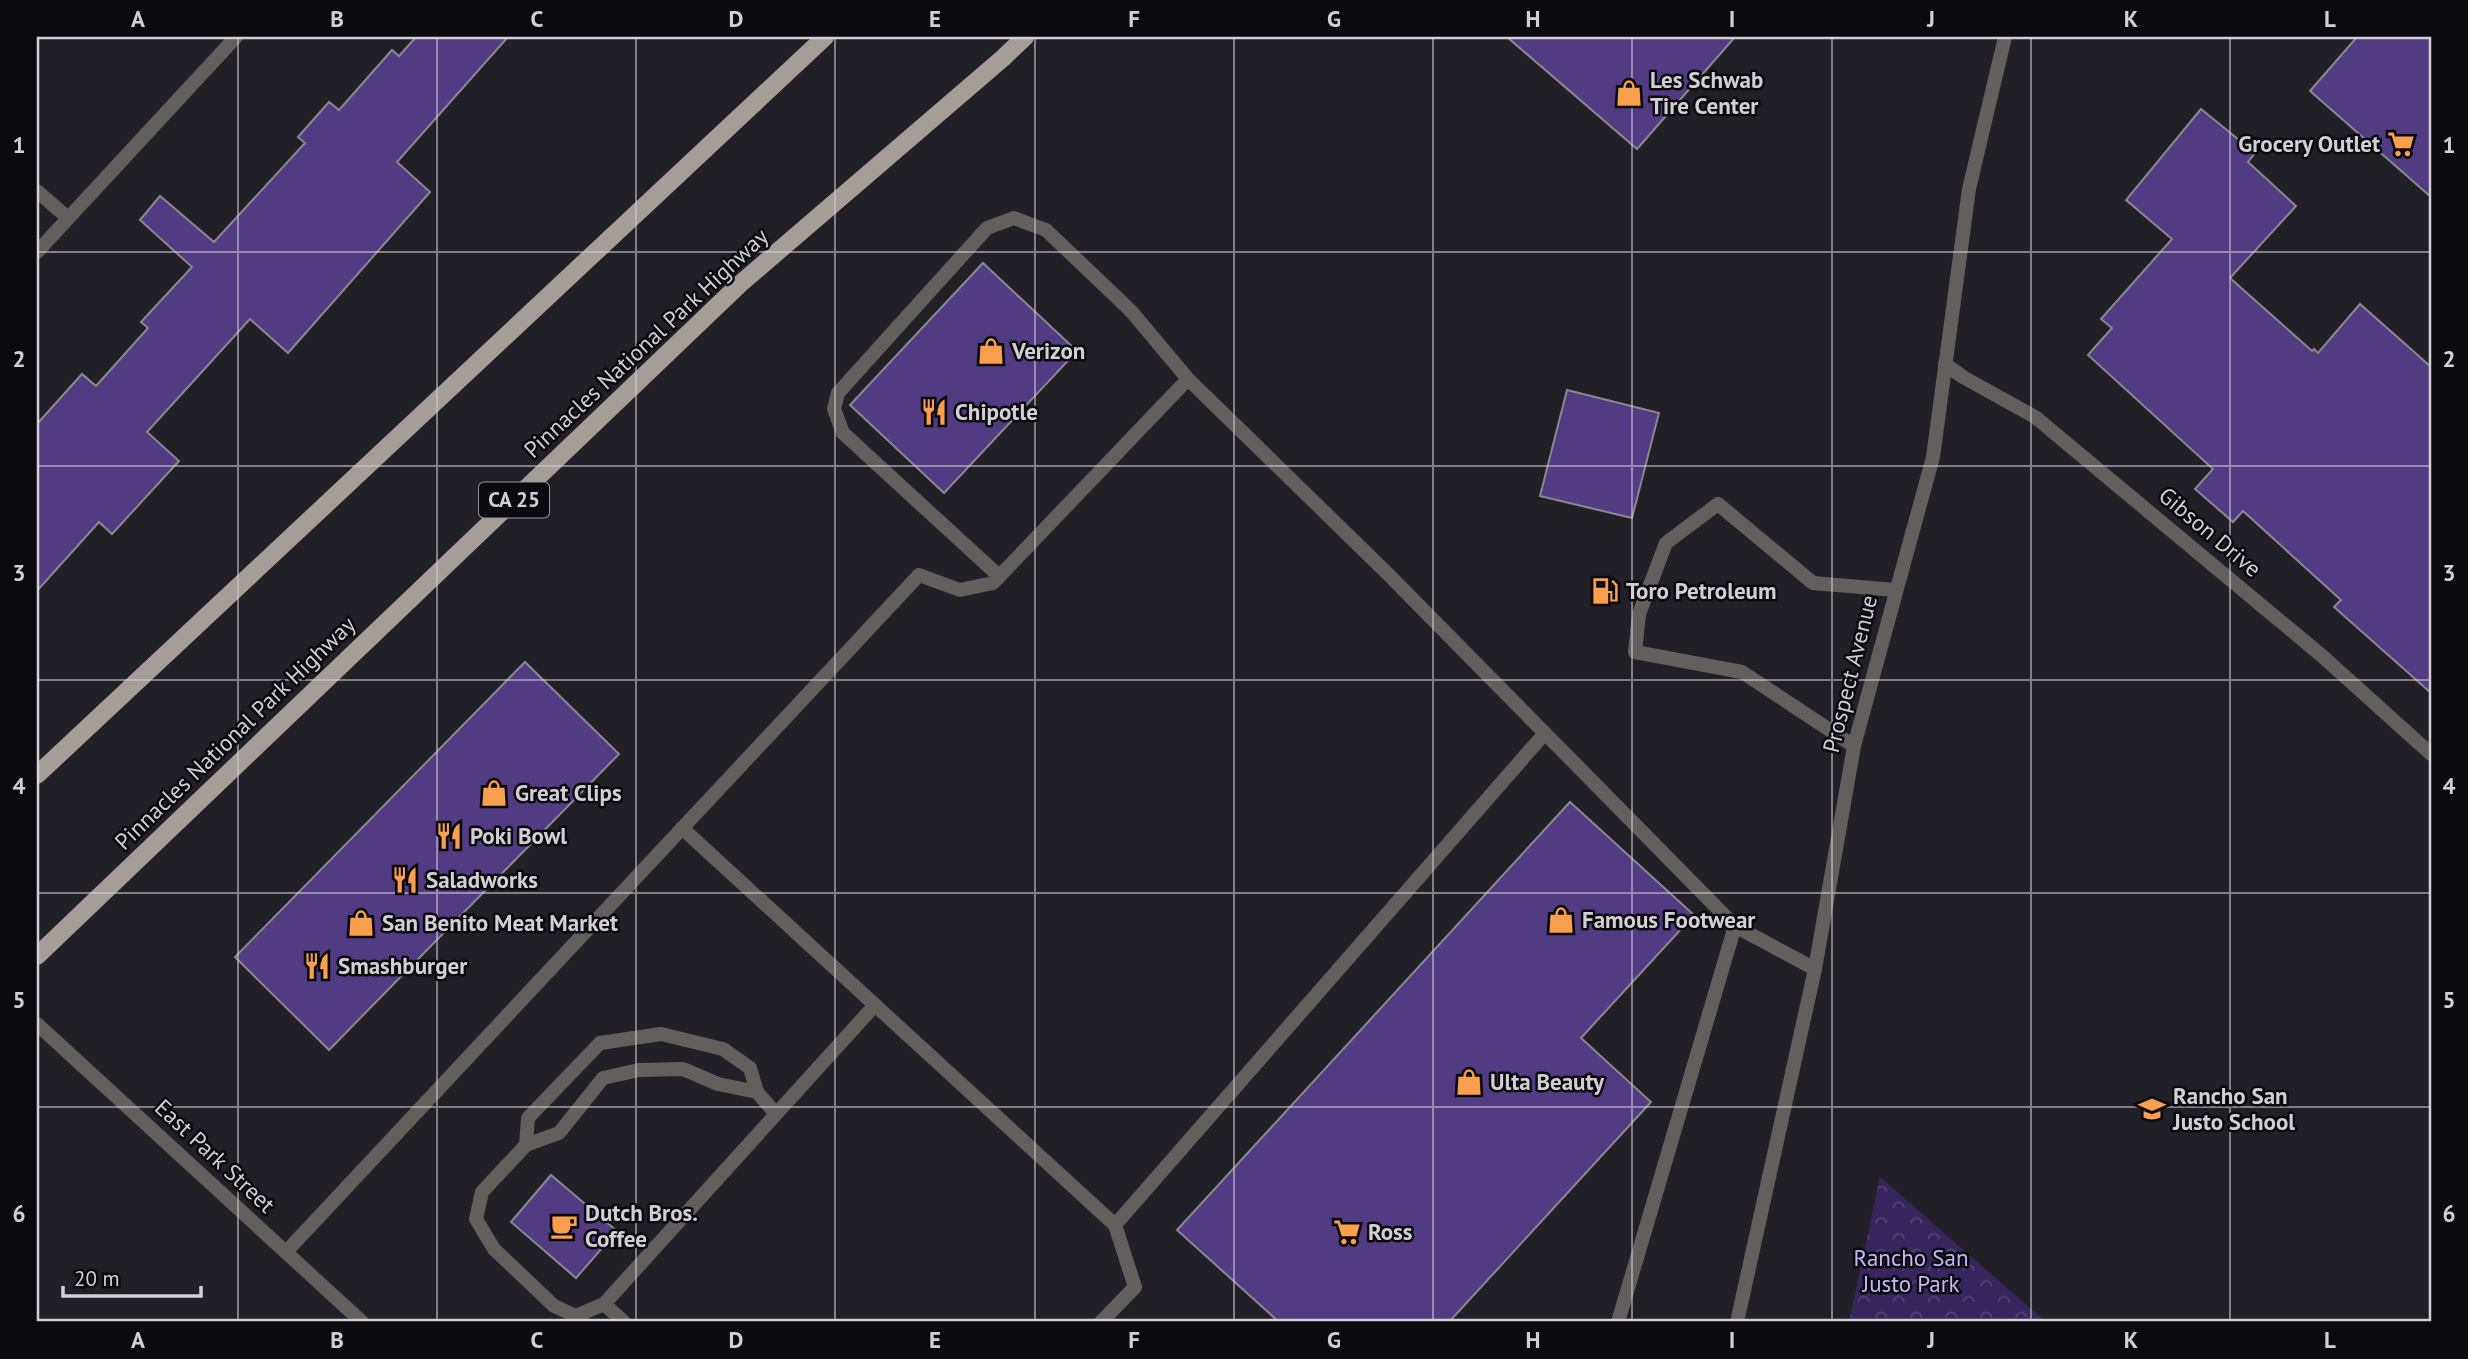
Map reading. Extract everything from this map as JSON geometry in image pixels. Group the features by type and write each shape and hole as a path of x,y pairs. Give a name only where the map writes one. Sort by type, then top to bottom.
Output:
{"main road":[{"path":"37,775 825,37"},
{"name":"Pinnacles National Park Highway","path":"37,957 740,284 1025,37"}],"street":[{"path":"37,252 236,37"},
{"name":"Prospect Avenue","path":"1737,1322 1815,970 1853,746 1933,457 1969,188 2006,37"},
{"path":"37,191 68,218"},
{"path":"999,576 843,433 834,409 838,393 986,228 1014,218 1046,230 1131,311 1188,379 1388,574 1735,926 1815,970"},
{"name":"Gibson Drive","path":"1945,364 2035,417 2321,655 2431,754"},
{"path":"286,1252 919,575 960,590 993,583 1188,379"},
{"path":"1853,746 1742,672 1635,652 1639,614 1666,543 1718,505 1813,583 1895,590"},
{"path":"1115,1225 1545,733"},
{"path":"682,828 1115,1225 1135,1287 1101,1322"},
{"path":"1618,1322 1735,926"},
{"path":"757,1092 718,1084 683,1069 639,1070 603,1078 559,1133 526,1145 482,1192 476,1219 494,1249 554,1306 576,1316 604,1304 875,1006"},
{"name":"East Park Street","path":"37,1024 362,1322"},
{"path":"526,1145 528,1118 600,1044 661,1034 723,1049 750,1068 757,1092 776,1114"},
{"path":"604,1304 624,1322"}],"green space":[{"name":"Rancho San Justo Park","path":"1880,1177 2046,1322 1849,1322"}],"building":[{"path":"416,37 508,37 397,162 430,192 288,353 250,319 147,432 179,461 112,534 99,522 37,591 37,424 82,374 96,386 148,328 141,322 192,267 140,220 160,196 214,242 305,143 298,137 329,102 339,110 392,50 399,56"},
{"name":"Les Schwab Tire Center","path":"1507,37 1735,37 1637,149"},
{"name":"Grocery Outlet","path":"2357,37 2431,37 2431,197 2310,91"},
{"path":"2201,109 2255,153 2248,162 2296,206 2230,278 2312,351 2314,349 2318,353 2360,304 2431,367 2431,693 2334,607 2341,600 2243,511 2233,522 2195,489 2213,469 2088,355 2112,328 2101,319 2172,239 2126,200"},
{"path":"983,263 1077,351 944,493 850,405"},
{"path":"1567,390 1659,413 1632,518 1540,496"},
{"path":"525,662 619,754 329,1050 235,957"},
{"path":"1570,802 1694,915 1581,1038 1651,1102 1449,1322 1279,1322 1177,1230"},
{"name":"Dutch Bros. Coffee","path":"551,1175 617,1231 576,1278 511,1222"}],"place":[{"name":"Les Schwab Tire Center","path":"1629,93"},
{"name":"Grocery Outlet","path":"2401,144"},
{"name":"Verizon","path":"991,351"},
{"name":"Chipotle","path":"934,412"},
{"name":"Toro Petroleum","path":"1605,591"},
{"name":"Great Clips","path":"494,793"},
{"name":"Poki Bowl","path":"449,836"},
{"name":"Saladworks","path":"405,880"},
{"name":"Famous Footwear","path":"1561,920"},
{"name":"San Benito Meat Market","path":"361,923"},
{"name":"Smashburger","path":"317,966"},
{"name":"Ulta Beauty","path":"1469,1082"},
{"name":"Rancho San Justo School","path":"2152,1109"},
{"name":"Dutch Bros. Coffee","path":"564,1226"},
{"name":"Ross","path":"1347,1232"}]}
